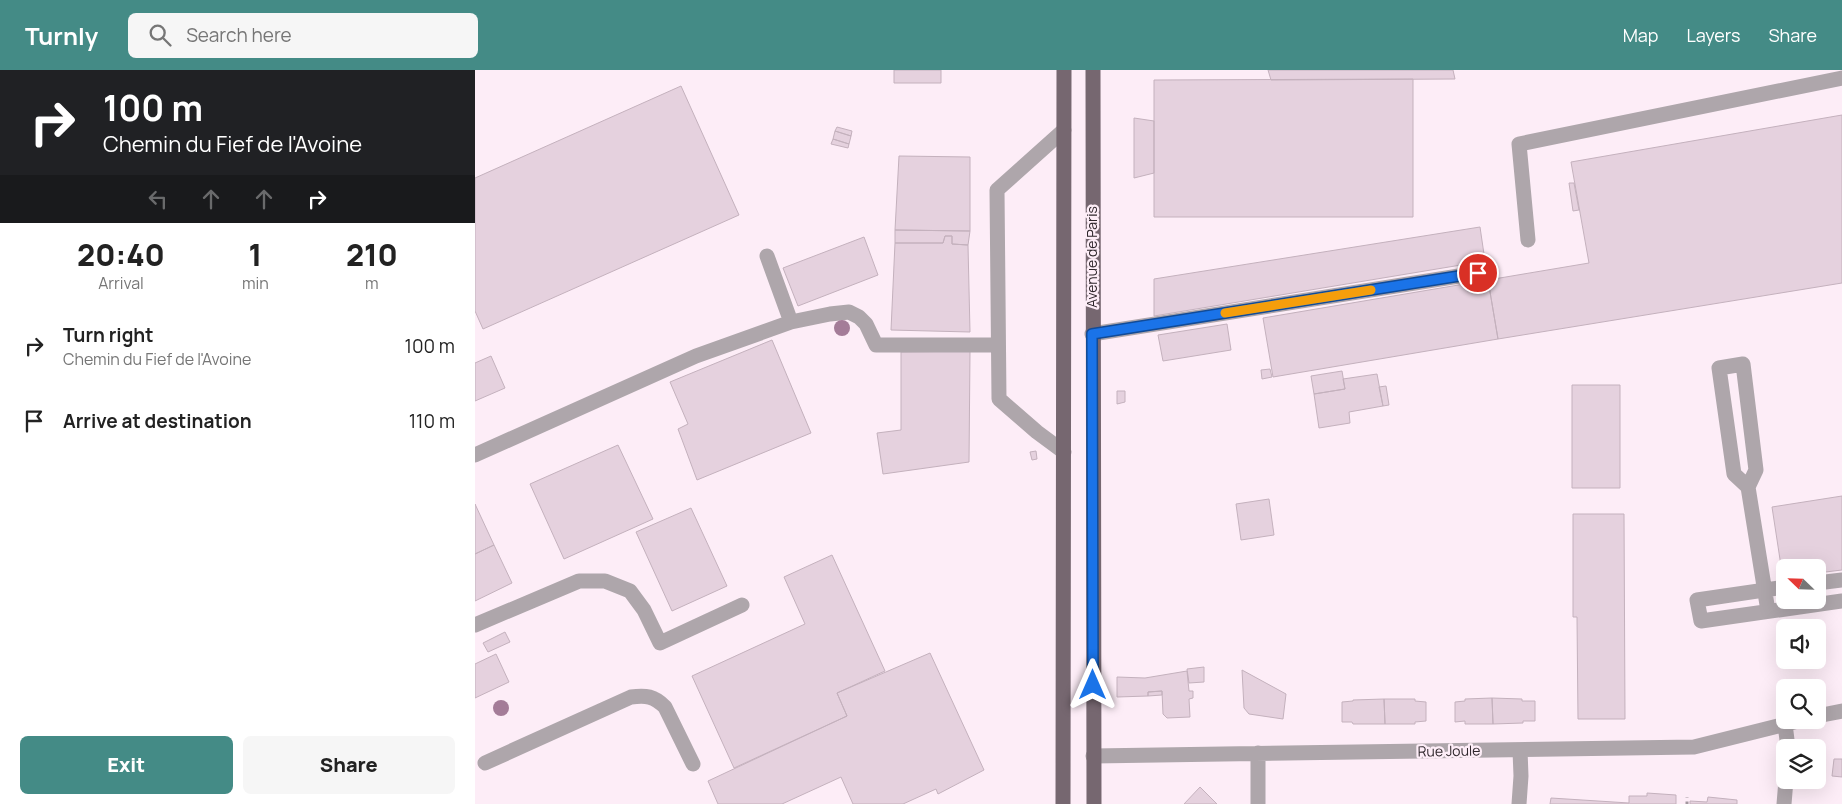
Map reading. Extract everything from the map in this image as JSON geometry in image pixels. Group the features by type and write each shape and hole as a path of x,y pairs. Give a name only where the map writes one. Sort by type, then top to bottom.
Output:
{"main road":[{"name":"Avenue de Paris","path":"1063,804 1064,70"},
{"name":"Avenue de Paris","path":"1093,70 1094,804"}],"street":[{"path":"1528,240 1519,144 1842,78"},
{"path":"1064,130 997,190 999,399 1037,432 1064,452"},
{"path":"767,256 791,322"},
{"path":"1092,334 1478,273"},
{"path":"475,455 697,356 791,322 849,312 859,317 866,324 876,345 998,345"},
{"path":"1748,487 1733,474 1719,368 1743,364 1756,470 1748,487 1768,611"},
{"path":"1826,582 1842,580"},
{"path":"475,625 579,581 605,581 630,591 644,610 660,643 742,605"},
{"path":"1776,588 1697,600 1701,621 1842,601"},
{"path":"485,763 631,697 643,695 651,696 665,707 693,764"},
{"path":"1826,714 1842,711"},
{"name":"Rue Joule","path":"1093,756 1694,746 1776,726"},
{"path":"1519,804 1520,750"},
{"path":"1257,804 1258,753"},
{"path":"1784,804 1785,789"}],"path":[{"path":"1687,797 1687,804"}],"building":[{"path":"894,70 941,70 941,83 894,83"},
{"path":"1268,70 1453,70 1455,79 1271,80"},
{"path":"1413,79 1413,217 1154,217 1154,80"},
{"path":"681,86 739,215 483,329 475,311 475,178"},
{"path":"1842,115 1842,283 1498,339 1488,280 1589,263 1571,162"},
{"path":"1134,118 1154,121 1154,173 1134,178"},
{"path":"837,127 852,131 851,136 835,131"},
{"path":"835,131 851,136 849,144 833,139"},
{"path":"833,139 849,144 848,148 831,144"},
{"path":"899,156 970,157 970,231 895,230"},
{"path":"1569,183 1574,183 1579,210 1573,211"},
{"path":"1480,227 1485,261 1154,316 1154,279"},
{"path":"895,230 970,231 968,245 952,244 952,236 945,236 943,243 895,243"},
{"path":"945,236 952,236 952,244 968,245 970,332 891,330 895,243 943,243"},
{"path":"864,237 878,275 798,306 783,268"},
{"path":"1488,280 1498,339 1273,377 1263,318"},
{"path":"1227,324 1231,350 1163,361 1158,335"},
{"path":"772,340 811,433 697,480 678,429 688,424 670,382"},
{"path":"970,351 969,462 883,474 877,433 901,430 901,352"},
{"path":"491,356 505,388 475,401 475,363"},
{"path":"1270,369 1272,377 1262,379 1261,370"},
{"path":"1342,371 1345,389 1314,394 1311,376"},
{"path":"1377,374 1383,406 1349,412 1350,423 1319,428 1314,394 1345,389 1343,379"},
{"path":"1572,385 1620,385 1620,488 1572,488"},
{"path":"1386,386 1389,405 1383,406 1379,387"},
{"path":"1117,391 1125,391 1125,402 1117,404"},
{"path":"618,445 653,519 564,559 530,484"},
{"path":"1036,451 1037,459 1032,460 1030,452"},
{"path":"1842,496 1842,570 1826,572 1826,559 1780,559 1772,507"},
{"path":"1269,499 1274,535 1241,540 1236,504"},
{"path":"475,504 494,545 475,554"},
{"path":"691,508 727,586 672,611 636,532"},
{"path":"1573,514 1624,514 1625,719 1578,719 1577,617 1573,617"},
{"path":"494,545 512,583 475,601 475,554"},
{"path":"832,555 885,671 837,693 847,716 734,768 692,676 805,624 784,577"},
{"path":"505,632 510,642 488,652 483,643"},
{"path":"930,653 984,770 938,794 936,789 903,804 853,804 841,777 782,804 718,804 708,781 847,716 837,693"},
{"path":"496,654 509,682 475,698 475,664"},
{"path":"1204,667 1204,682 1189,683 1187,669"},
{"path":"1242,670 1286,694 1283,719 1249,714 1244,708"},
{"path":"1187,671 1189,691 1193,691 1193,698 1189,699 1190,717 1167,718 1163,714 1162,691 1148,692 1148,696 1117,697 1117,677 1145,678"},
{"path":"1162,691 1162,695 1148,696 1148,692"},
{"path":"1492,698 1493,724 1465,724 1465,721 1455,722 1455,702 1465,701 1465,699"},
{"path":"1492,698 1535,701 1535,721 1493,724"},
{"path":"1384,699 1385,724 1342,722 1342,702"},
{"path":"1384,699 1415,699 1415,701 1426,702 1426,721 1415,722 1415,724 1385,724"},
{"path":"1834,759 1842,759 1842,777 1832,776"},
{"path":"1200,787 1217,804 1184,804"},
{"path":"1647,793 1676,795 1676,804 1550,804 1551,798 1629,803 1629,796 1647,796"},
{"path":"1708,797 1737,800 1737,804 1690,804 1690,801 1707,802"}],"slow traffic":[{"path":"1225,313 1371,290"}],"route":[{"path":"1093,685 1092,334 1478,273"}]}
